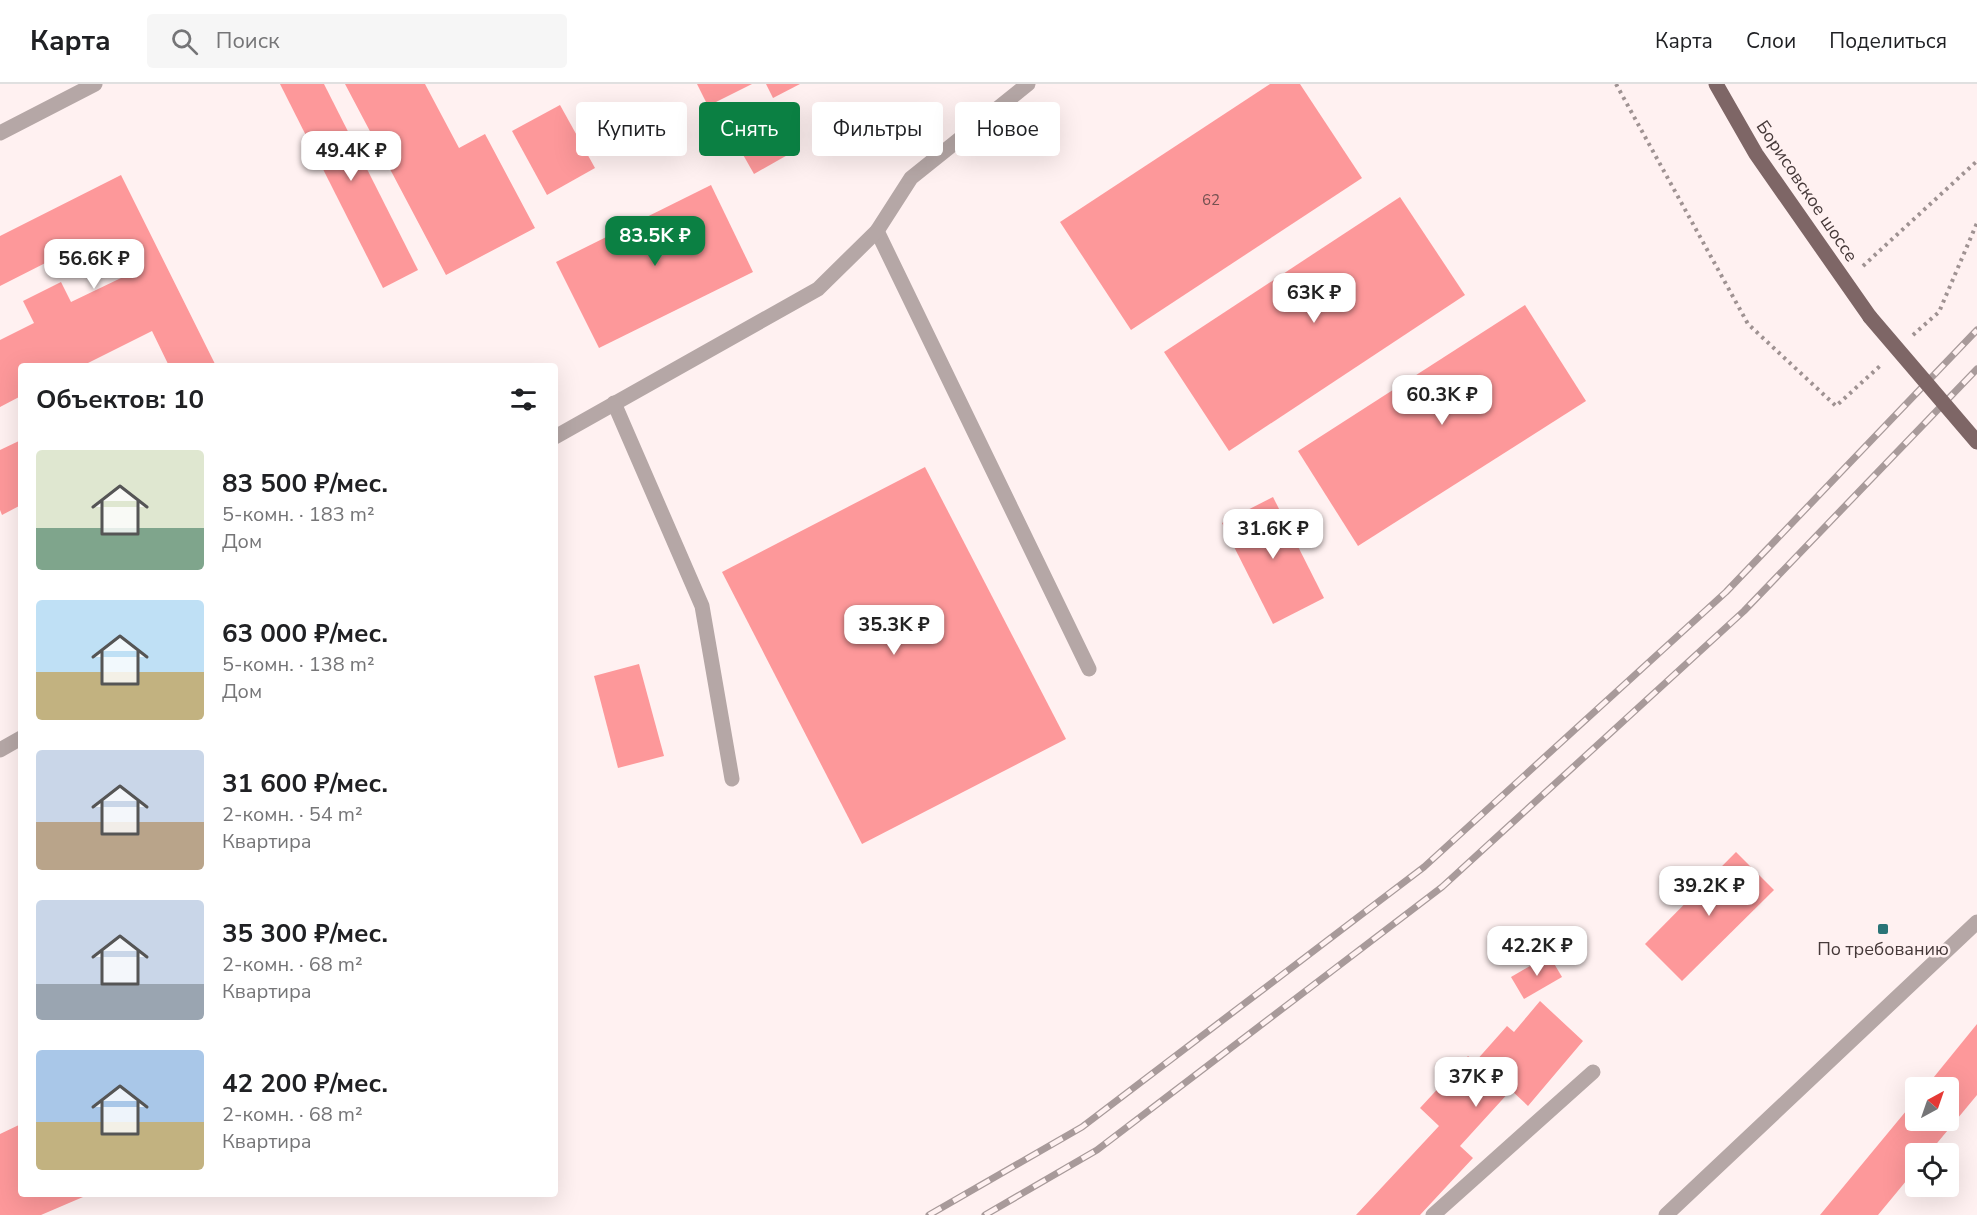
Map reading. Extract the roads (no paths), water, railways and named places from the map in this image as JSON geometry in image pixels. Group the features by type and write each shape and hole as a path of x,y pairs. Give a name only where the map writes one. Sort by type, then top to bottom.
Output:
{"main road":[{"name":"Борисовское шоссе","path":"1716,84 1756,154 1845,283 1870,317 1977,442"}],"street":[{"path":"0,133 95,84"},
{"path":"558,434 818,289 877,231 911,178 1028,84"},
{"path":"877,231 1089,669"},
{"path":"614,403 702,606 732,779"},
{"path":"0,750 18,740"},
{"path":"1666,1215 1977,922"},
{"path":"1433,1215 1593,1072"}],"railway":[{"path":"929,1215 1082,1127 1424,867 1726,592 1977,330"},
{"path":"985,1215 1097,1150 1442,887 1744,611 1977,369"}],"place":[{"name":"По требованию","path":"1883,929"}]}
